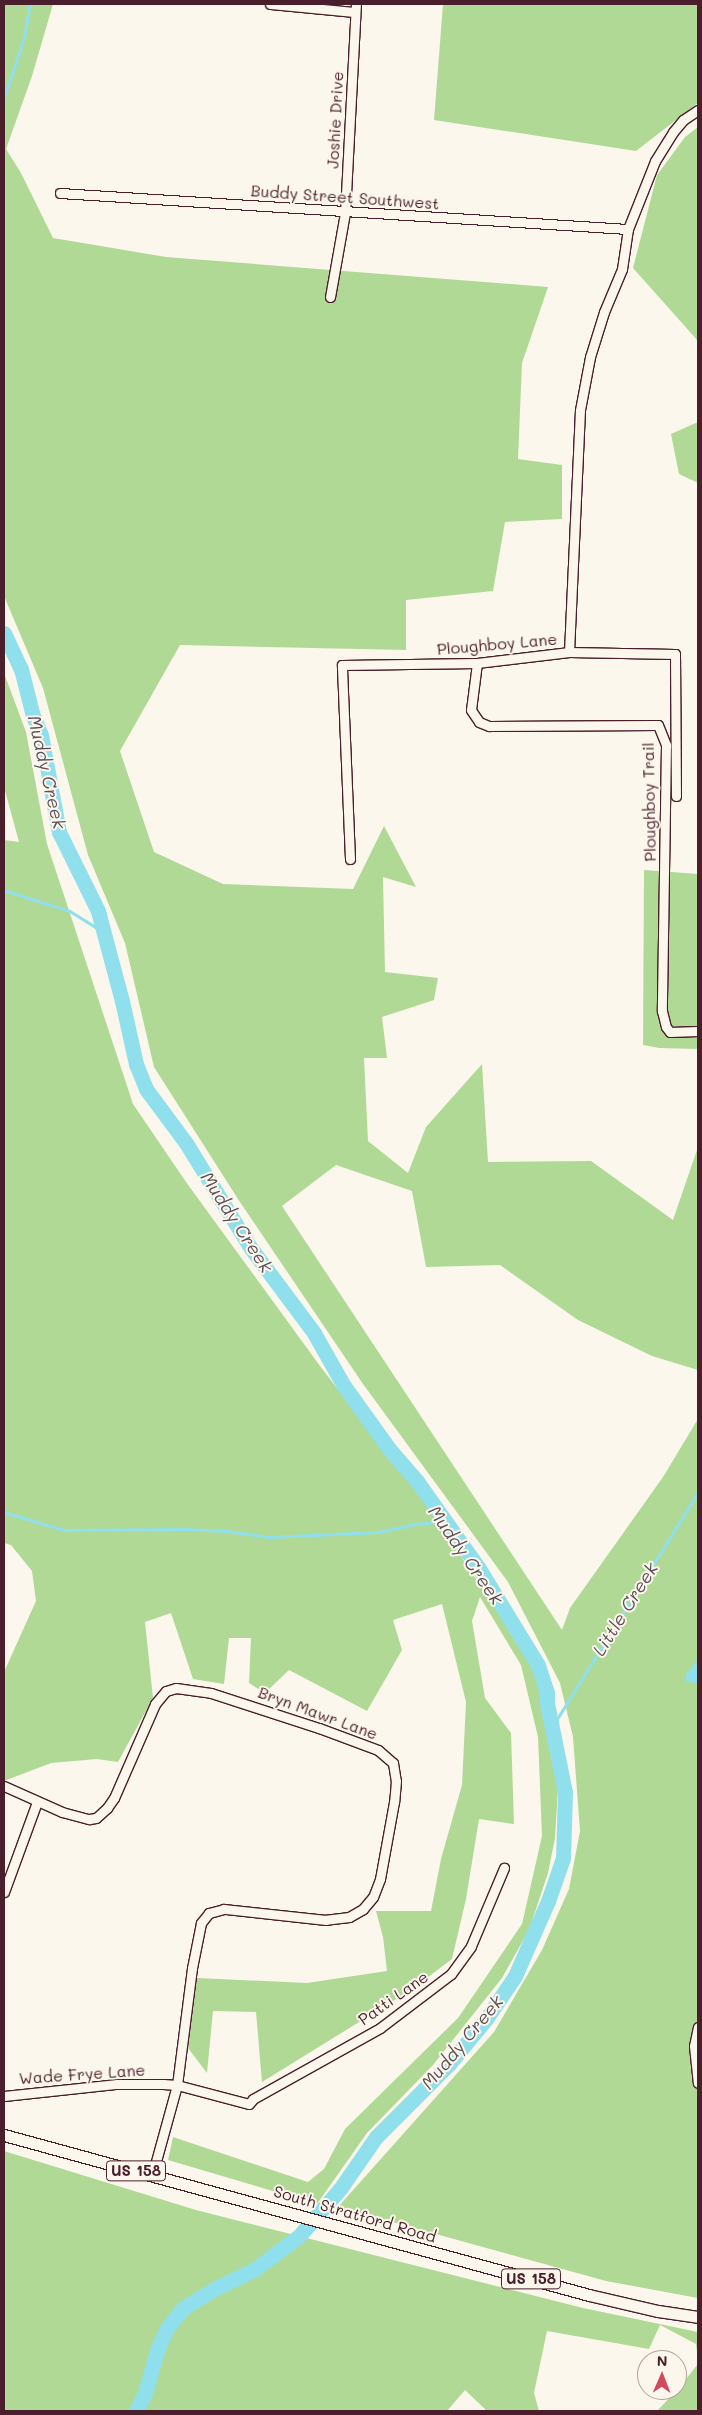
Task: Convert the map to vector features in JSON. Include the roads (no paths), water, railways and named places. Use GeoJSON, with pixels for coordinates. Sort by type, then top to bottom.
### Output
{"type":"FeatureCollection","features":[{"type":"Feature","properties":{"kind":"main road","name":"South Stratford Road"},"geometry":{"type":"LineString","coordinates":[[4,2135],[589,2295],[658,2311],[698,2317]]}},
{"type":"Feature","properties":{"kind":"street"},"geometry":{"type":"LineString","coordinates":[[270,4],[356,8]]}},
{"type":"Feature","properties":{"kind":"street","name":"Joshie Drive"},"geometry":{"type":"LineString","coordinates":[[330,297],[345,213],[356,8]]}},
{"type":"Feature","properties":{"kind":"street","name":"Ploughboy Lane"},"geometry":{"type":"LineString","coordinates":[[350,859],[342,664],[477,663],[569,652],[580,410],[590,357],[604,312],[622,270],[628,229],[646,180],[664,145],[683,120],[698,110]]}},
{"type":"Feature","properties":{"kind":"street","name":"Buddy Street Southwest"},"geometry":{"type":"LineString","coordinates":[[60,193],[345,213],[628,229]]}},
{"type":"Feature","properties":{"kind":"street"},"geometry":{"type":"LineString","coordinates":[[569,652],[675,654],[676,796]]}},
{"type":"Feature","properties":{"kind":"street","name":"Ploughboy Trail"},"geometry":{"type":"LineString","coordinates":[[477,663],[471,710],[478,722],[488,726],[658,725],[666,745],[662,1011],[666,1027],[670,1032],[698,1030]]}},
{"type":"Feature","properties":{"kind":"street","name":"Bryn Mawr Lane"},"geometry":{"type":"LineString","coordinates":[[4,1786],[37,1802],[89,1819],[102,1814],[123,1780],[155,1704],[166,1691],[176,1688],[211,1693],[311,1725],[378,1750],[393,1763],[396,1781],[394,1802],[380,1879],[373,1897],[362,1909],[349,1917],[326,1920],[224,1909],[216,1910],[203,1919],[192,1968],[177,2085],[152,2176]]}},
{"type":"Feature","properties":{"kind":"street"},"geometry":{"type":"LineString","coordinates":[[4,1892],[37,1802]]}},
{"type":"Feature","properties":{"kind":"street","name":"Patti Lane"},"geometry":{"type":"LineString","coordinates":[[249,2104],[253,2099],[380,2028],[451,1974],[471,1946],[504,1868]]}},
{"type":"Feature","properties":{"kind":"street"},"geometry":{"type":"LineString","coordinates":[[698,2027],[694,2046],[698,2083]]}},
{"type":"Feature","properties":{"kind":"street","name":"Wade Frye Lane"},"geometry":{"type":"LineString","coordinates":[[4,2096],[117,2084],[177,2085],[249,2104]]}},
{"type":"Feature","properties":{"kind":"water"},"geometry":{"type":"Polygon","coordinates":[[[698,1660],[698,1683],[686,1682],[686,1674],[698,1660]]]}},
{"type":"Feature","properties":{"kind":"waterway"},"geometry":{"type":"LineString","coordinates":[[4,98],[24,37],[30,4]]}},
{"type":"Feature","properties":{"kind":"waterway","name":"Muddy Creek"},"geometry":{"type":"LineString","coordinates":[[4,633],[21,669],[33,716],[41,735],[59,832],[98,911],[122,1001],[136,1064],[146,1089],[186,1143],[250,1247],[314,1333],[344,1386],[390,1450],[417,1481],[478,1567],[538,1665],[547,1693],[547,1703],[565,1792],[563,1858],[548,1901],[515,1976],[486,2019],[449,2064],[376,2137],[340,2189],[299,2236],[255,2269],[214,2289],[182,2309],[167,2328],[157,2350],[145,2393],[136,2411]]}},
{"type":"Feature","properties":{"kind":"waterway"},"geometry":{"type":"LineString","coordinates":[[4,890],[70,911],[103,932]]}},
{"type":"Feature","properties":{"kind":"waterway","name":"Little Creek"},"geometry":{"type":"LineString","coordinates":[[552,1727],[698,1492]]}},
{"type":"Feature","properties":{"kind":"waterway"},"geometry":{"type":"LineString","coordinates":[[4,1512],[64,1530],[186,1529],[227,1531],[269,1537],[378,1532],[416,1524],[445,1521]]}}]}
